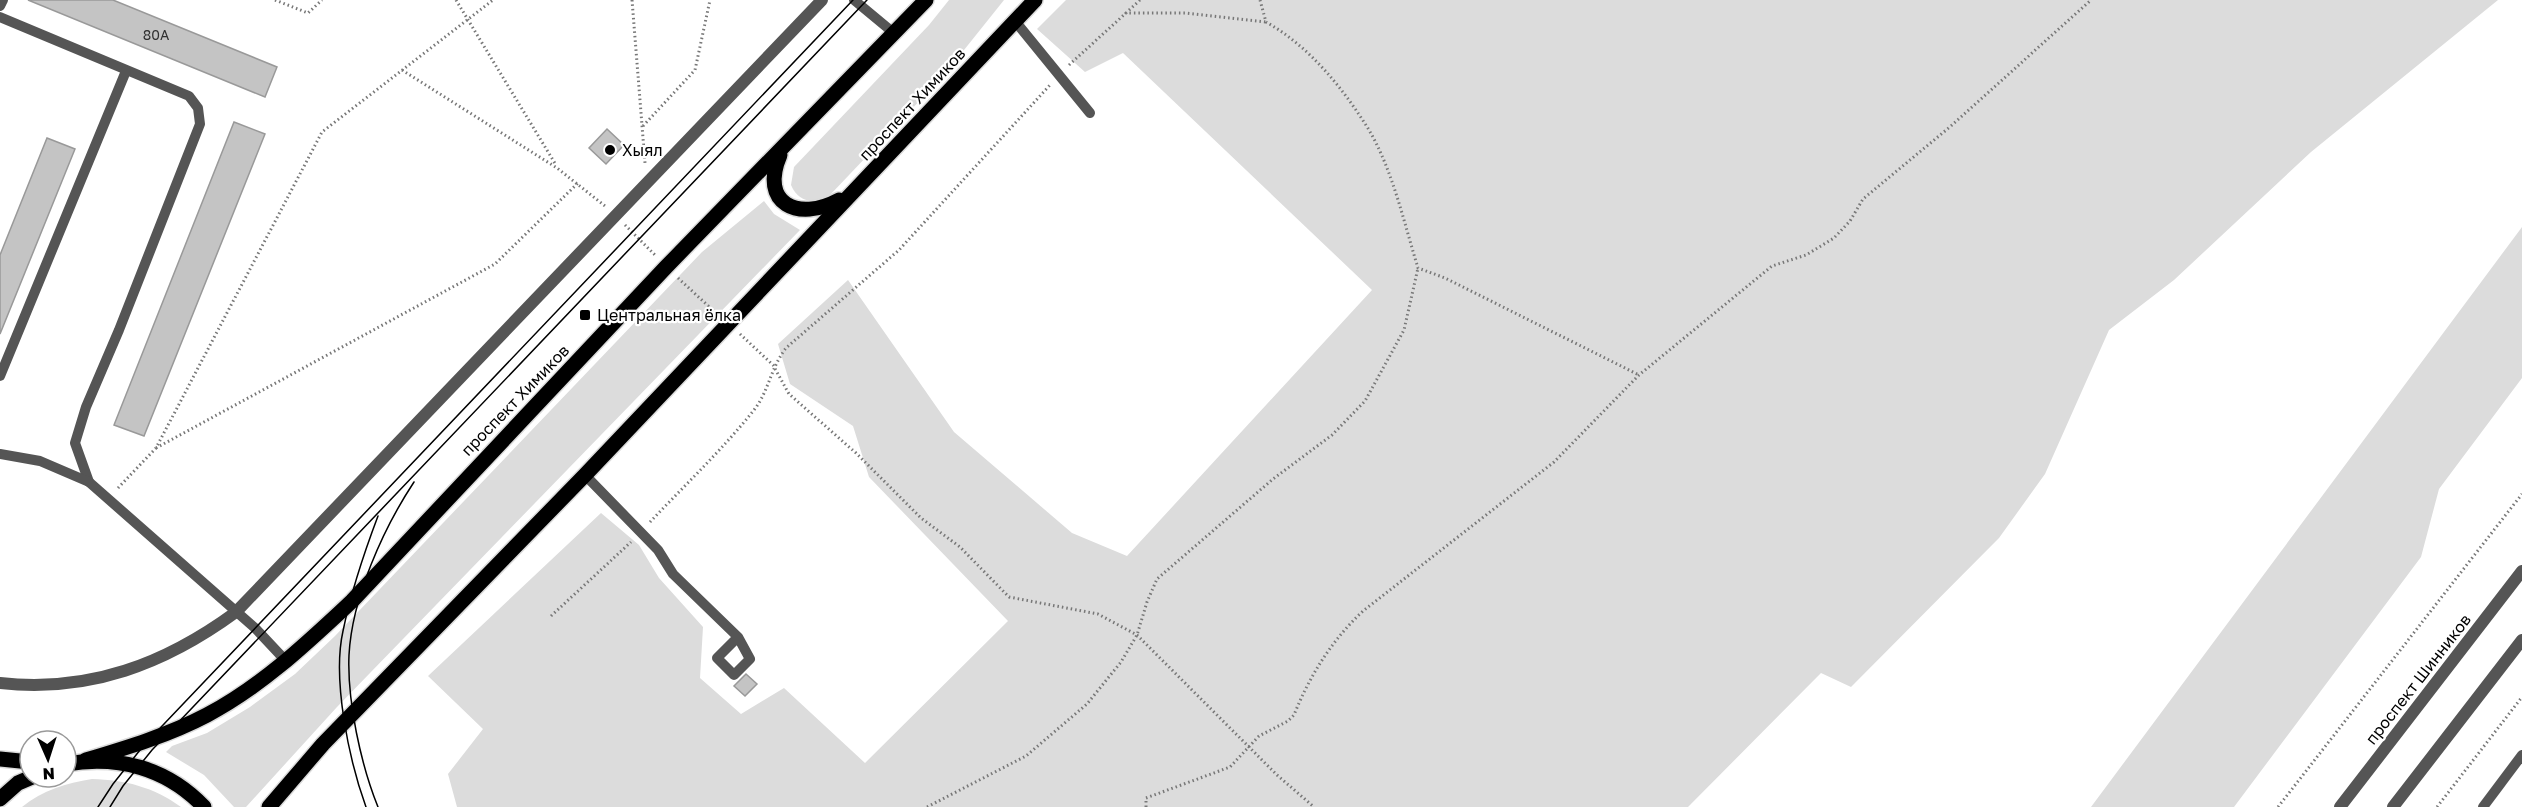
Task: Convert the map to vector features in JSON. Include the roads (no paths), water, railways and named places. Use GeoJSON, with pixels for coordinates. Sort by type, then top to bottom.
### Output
{"type":"FeatureCollection","features":[{"type":"Feature","properties":{"kind":"main road","name":"проспект Химиков"},"geometry":{"type":"LineString","coordinates":[[86,760],[122,750],[206,716],[241,695],[286,661],[351,601],[666,267],[927,0]]}},
{"type":"Feature","properties":{"kind":"main road","name":"проспект Химиков"},"geometry":{"type":"LineString","coordinates":[[269,807],[323,744],[585,475],[1035,0]]}},
{"type":"Feature","properties":{"kind":"main road"},"geometry":{"type":"LineString","coordinates":[[782,150],[774,171],[773,182],[779,195],[789,205],[803,211],[818,211],[851,194]]}},
{"type":"Feature","properties":{"kind":"main road"},"geometry":{"type":"LineString","coordinates":[[0,759],[18,761]]}},
{"type":"Feature","properties":{"kind":"main road"},"geometry":{"type":"LineString","coordinates":[[78,762],[86,760],[139,765],[190,793],[204,807]]}},
{"type":"Feature","properties":{"kind":"main road"},"geometry":{"type":"LineString","coordinates":[[0,799],[18,783]]}},
{"type":"Feature","properties":{"kind":"street"},"geometry":{"type":"LineString","coordinates":[[0,683],[65,685],[109,677],[154,661],[216,627],[236,612],[822,0]]}},
{"type":"Feature","properties":{"kind":"street","name":"проспект Шинников"},"geometry":{"type":"LineString","coordinates":[[2340,807],[2522,571]]}},
{"type":"Feature","properties":{"kind":"street"},"geometry":{"type":"LineString","coordinates":[[2393,807],[2522,640]]}},
{"type":"Feature","properties":{"kind":"lane"},"geometry":{"type":"LineString","coordinates":[[0,6],[3,0]]}},
{"type":"Feature","properties":{"kind":"lane"},"geometry":{"type":"LineString","coordinates":[[854,0],[895,34]]}},
{"type":"Feature","properties":{"kind":"lane"},"geometry":{"type":"LineString","coordinates":[[0,17],[189,96],[198,108],[200,124],[119,330],[86,407],[75,443],[89,482]]}},
{"type":"Feature","properties":{"kind":"lane"},"geometry":{"type":"LineString","coordinates":[[1015,21],[1089,113]]}},
{"type":"Feature","properties":{"kind":"lane"},"geometry":{"type":"LineString","coordinates":[[0,376],[126,71]]}},
{"type":"Feature","properties":{"kind":"lane"},"geometry":{"type":"LineString","coordinates":[[0,454],[40,461],[89,482],[236,612],[286,661]]}},
{"type":"Feature","properties":{"kind":"lane"},"geometry":{"type":"LineString","coordinates":[[585,475],[658,550],[674,574],[738,637]]}},
{"type":"Feature","properties":{"kind":"lane"},"geometry":{"type":"LineString","coordinates":[[2483,807],[2522,755]]}},
{"type":"Feature","properties":{"kind":"tram line"},"geometry":{"type":"LineString","coordinates":[[98,807],[144,745],[853,0]]}},
{"type":"Feature","properties":{"kind":"tram line"},"geometry":{"type":"LineString","coordinates":[[110,807],[123,786],[152,750],[867,0]]}},
{"type":"Feature","properties":{"kind":"tram line"},"geometry":{"type":"LineString","coordinates":[[378,807],[356,732],[349,673],[351,633],[371,565],[391,521],[414,482]]}},
{"type":"Feature","properties":{"kind":"tram line"},"geometry":{"type":"LineString","coordinates":[[366,807],[348,744],[341,696],[340,651],[354,587],[378,516]]}},
{"type":"Feature","properties":{"kind":"place","name":"Хыял"},"geometry":{"type":"Point","coordinates":[610,150]}},
{"type":"Feature","properties":{"kind":"place","name":"Центральная ёлка"},"geometry":{"type":"Point","coordinates":[585,315]}}]}
